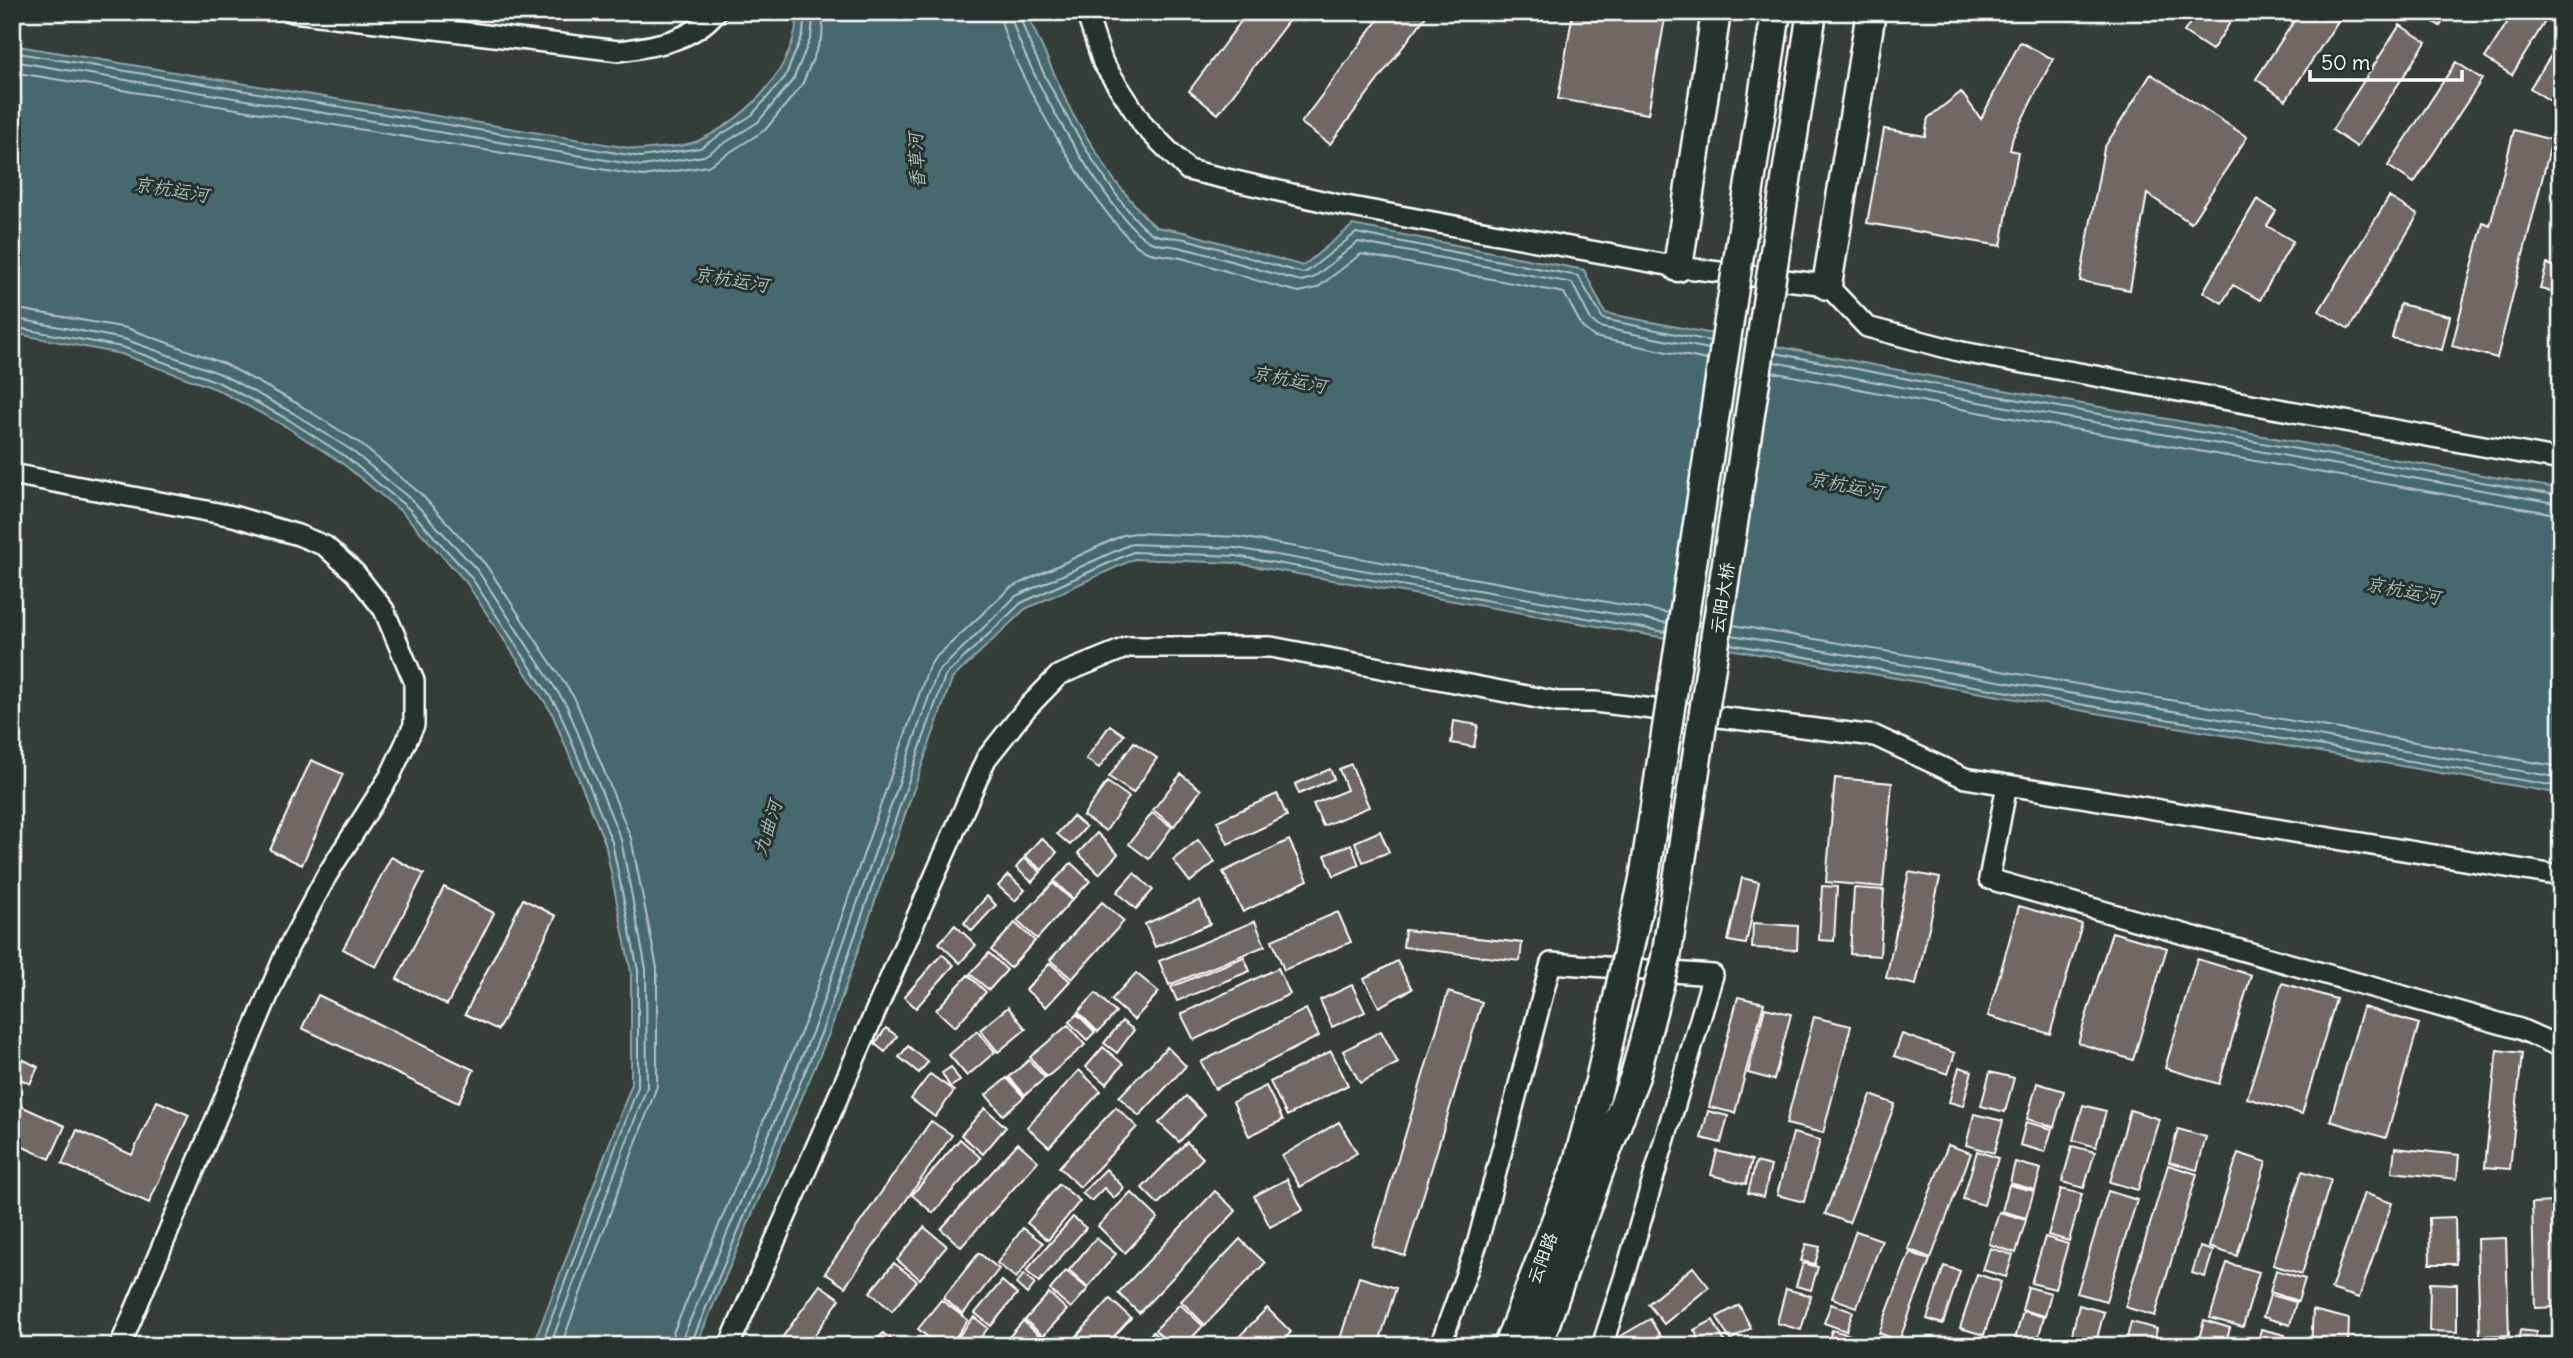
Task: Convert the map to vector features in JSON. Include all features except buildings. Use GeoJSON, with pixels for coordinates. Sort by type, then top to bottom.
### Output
{"type":"FeatureCollection","features":[{"type":"Feature","properties":{"kind":"street"},"geometry":{"type":"LineString","coordinates":[[293,12],[619,51],[667,44],[706,24],[716,12]]}},
{"type":"Feature","properties":{"kind":"street"},"geometry":{"type":"LineString","coordinates":[[1086,12],[1103,63],[1110,74],[1144,126],[1188,170],[1335,204],[1678,267],[1827,285],[1867,327],[1962,352],[2561,460]]}},
{"type":"Feature","properties":{"kind":"street"},"geometry":{"type":"LineString","coordinates":[[1678,267],[1716,12]]}},
{"type":"Feature","properties":{"kind":"street","name":"云阳大桥"},"geometry":{"type":"LineString","coordinates":[[1586,1172],[1600,1081],[1644,879],[1776,12]]}},
{"type":"Feature","properties":{"kind":"street","name":"云阳大桥"},"geometry":{"type":"LineString","coordinates":[[1586,1172],[1636,1076],[1666,958],[1812,12]]}},
{"type":"Feature","properties":{"kind":"street"},"geometry":{"type":"LineString","coordinates":[[1827,285],[1871,12]]}},
{"type":"Feature","properties":{"kind":"street"},"geometry":{"type":"LineString","coordinates":[[12,474],[242,518],[298,535],[325,547],[355,573],[384,610],[414,681],[414,725],[390,776],[327,875],[288,948],[120,1346]]}},
{"type":"Feature","properties":{"kind":"street"},"geometry":{"type":"LineString","coordinates":[[729,1346],[986,759],[1025,710],[1059,675],[1128,647],[1271,647],[1559,702],[1595,702],[1875,736],[1965,778],[2561,876]]}},
{"type":"Feature","properties":{"kind":"street"},"geometry":{"type":"LineString","coordinates":[[2007,785],[1989,879],[2520,1029],[2561,1047]]}},
{"type":"Feature","properties":{"kind":"street"},"geometry":{"type":"LineString","coordinates":[[1440,1346],[1478,1241],[1551,963],[1713,975],[1602,1346]]}},
{"type":"Feature","properties":{"kind":"street","name":"云阳路"},"geometry":{"type":"LineString","coordinates":[[1508,1346],[1586,1172]]}},
{"type":"Feature","properties":{"kind":"street","name":"云阳路"},"geometry":{"type":"LineString","coordinates":[[1537,1346],[1586,1172]]}},
{"type":"Feature","properties":{"kind":"water"},"geometry":{"type":"Polygon","coordinates":[[[798,12],[1026,12],[1073,115],[1114,180],[1156,227],[1184,232],[1303,266],[1353,225],[1584,270],[1605,313],[1976,385],[2561,489],[2561,794],[1235,563],[1134,559],[1025,609],[952,679],[829,1034],[696,1346],[533,1346],[631,1086],[631,972],[605,843],[552,713],[466,582],[403,513],[342,463],[285,426],[216,389],[121,354],[12,333],[12,45],[641,150],[694,143],[736,118],[752,104],[778,72],[788,53],[798,12]]]}},
{"type":"Feature","properties":{"kind":"water label","name":"香草河"},"geometry":{"type":"Point","coordinates":[916,161]}},
{"type":"Feature","properties":{"kind":"water label","name":"京杭运河"},"geometry":{"type":"Point","coordinates":[171,189]}},
{"type":"Feature","properties":{"kind":"water label","name":"京杭运河"},"geometry":{"type":"Point","coordinates":[731,279]}},
{"type":"Feature","properties":{"kind":"water label","name":"京杭运河"},"geometry":{"type":"Point","coordinates":[1289,379]}},
{"type":"Feature","properties":{"kind":"water label","name":"京杭运河"},"geometry":{"type":"Point","coordinates":[1846,485]}},
{"type":"Feature","properties":{"kind":"water label","name":"京杭运河"},"geometry":{"type":"Point","coordinates":[2403,590]}},
{"type":"Feature","properties":{"kind":"water label","name":"九曲河"},"geometry":{"type":"Point","coordinates":[767,828]}}]}
